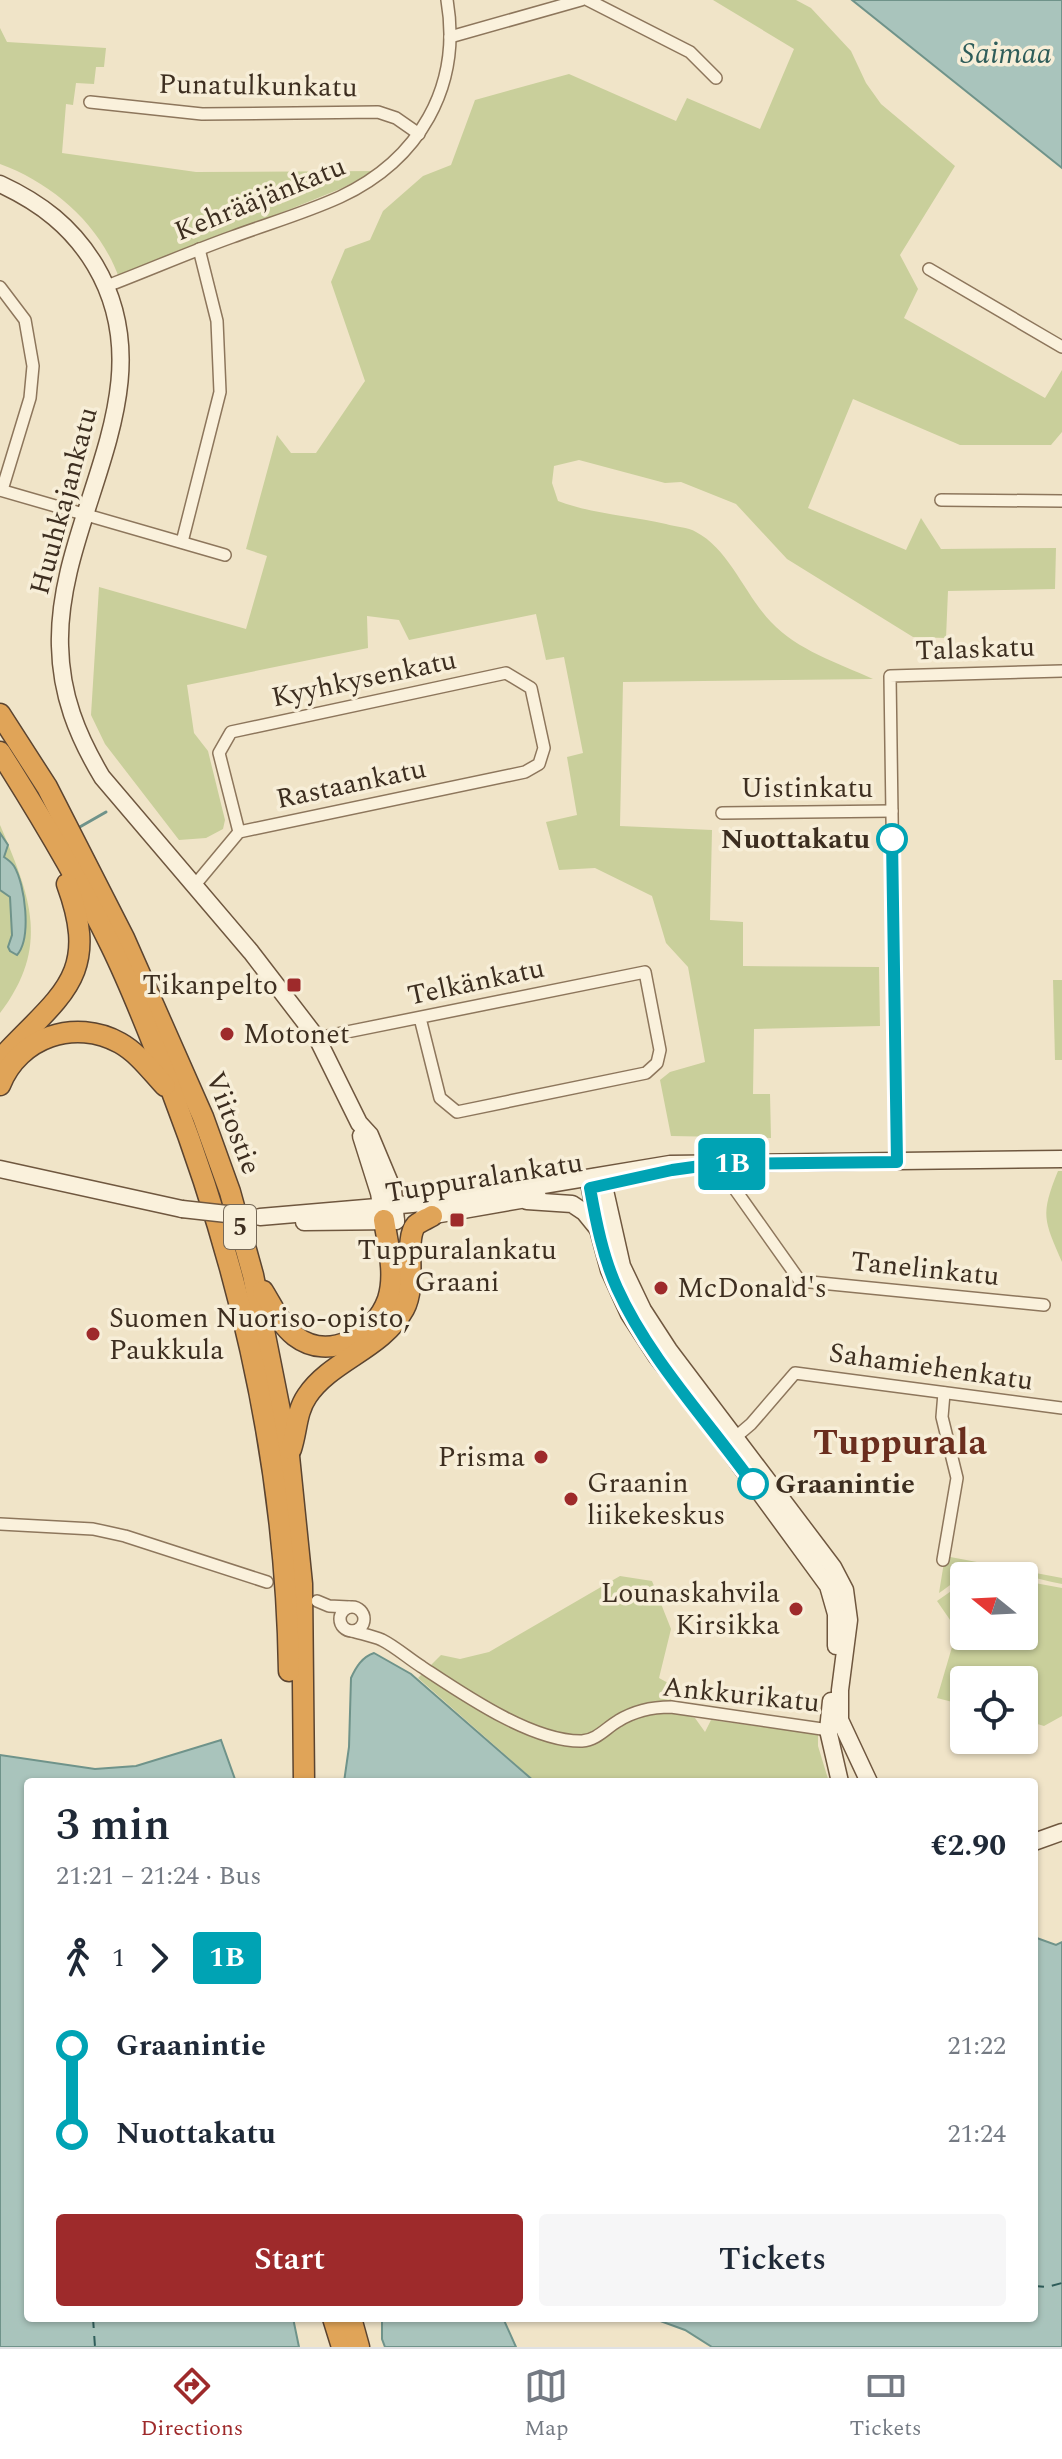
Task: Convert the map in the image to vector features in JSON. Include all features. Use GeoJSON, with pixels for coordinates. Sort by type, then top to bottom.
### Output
{"type":"FeatureCollection","features":[{"type":"Feature","properties":{"kind":"highway","name":"Viitostie"},"geometry":{"type":"LineString","coordinates":[[0,714],[47,787],[124,938],[203,1117],[230,1192],[253,1275],[289,1456],[302,1584],[304,1778]]}},
{"type":"Feature","properties":{"kind":"highway","name":"Viitostie"},"geometry":{"type":"LineString","coordinates":[[0,752],[111,947],[195,1151],[218,1224],[256,1374],[270,1447],[283,1555],[290,1778]]}},
{"type":"Feature","properties":{"kind":"highway"},"geometry":{"type":"LineString","coordinates":[[0,1062],[68,987],[77,965],[79,951],[74,904],[47,831]]}},
{"type":"Feature","properties":{"kind":"highway"},"geometry":{"type":"LineString","coordinates":[[0,1055],[33,1025]]}},
{"type":"Feature","properties":{"kind":"highway"},"geometry":{"type":"LineString","coordinates":[[0,1085],[15,1058],[30,1046],[49,1036],[68,1031],[87,1031],[121,1043],[136,1054],[173,1095]]}},
{"type":"Feature","properties":{"kind":"highway"},"geometry":{"type":"LineString","coordinates":[[253,1275],[284,1326],[305,1343],[340,1346],[355,1340],[380,1316],[388,1299],[391,1282],[389,1213]]}},
{"type":"Feature","properties":{"kind":"highway"},"geometry":{"type":"LineString","coordinates":[[370,1345],[391,1317],[400,1297],[403,1272],[389,1213]]}},
{"type":"Feature","properties":{"kind":"highway"},"geometry":{"type":"LineString","coordinates":[[289,1456],[305,1397],[325,1376],[370,1345],[404,1309],[411,1289],[412,1233],[417,1224],[432,1216]]}},
{"type":"Feature","properties":{"kind":"highway"},"geometry":{"type":"LineString","coordinates":[[332,2322],[335,2347]]}},
{"type":"Feature","properties":{"kind":"highway"},"geometry":{"type":"LineString","coordinates":[[333,2322],[342,2347]]}},
{"type":"Feature","properties":{"kind":"highway"},"geometry":{"type":"LineString","coordinates":[[352,2322],[359,2347]]}},
{"type":"Feature","properties":{"kind":"street","name":"Kehrääjänkatu"},"geometry":{"type":"LineString","coordinates":[[107,286],[340,196],[376,176],[404,152],[437,104],[449,60],[447,0]]}},
{"type":"Feature","properties":{"kind":"street"},"geometry":{"type":"LineString","coordinates":[[450,37],[560,2],[581,0]]}},
{"type":"Feature","properties":{"kind":"street"},"geometry":{"type":"LineString","coordinates":[[588,0],[690,52],[716,78]]}},
{"type":"Feature","properties":{"kind":"street","name":"Punatulkunkatu"},"geometry":{"type":"LineString","coordinates":[[90,102],[202,114],[378,112],[396,118],[419,134]]}},
{"type":"Feature","properties":{"kind":"street","name":"Huuhkajankatu"},"geometry":{"type":"LineString","coordinates":[[0,184],[59,219],[86,252],[107,286],[121,342],[121,373],[114,417],[69,571],[61,611],[59,645],[62,681],[69,711],[102,777],[251,952],[317,1038],[359,1123],[361,1140],[389,1213]]}},
{"type":"Feature","properties":{"kind":"street"},"geometry":{"type":"LineString","coordinates":[[182,542],[220,392],[217,321],[199,249]]}},
{"type":"Feature","properties":{"kind":"street"},"geometry":{"type":"LineString","coordinates":[[929,269],[1062,347]]}},
{"type":"Feature","properties":{"kind":"street"},"geometry":{"type":"LineString","coordinates":[[0,287],[25,320],[33,366],[30,398],[1,490],[225,555]]}},
{"type":"Feature","properties":{"kind":"street"},"geometry":{"type":"LineString","coordinates":[[941,500],[1062,501]]}},
{"type":"Feature","properties":{"kind":"street","name":"Talaskatu"},"geometry":{"type":"LineString","coordinates":[[892,811],[890,676],[1062,671]]}},
{"type":"Feature","properties":{"kind":"street","name":"Kyyhkysenkatu"},"geometry":{"type":"LineString","coordinates":[[239,832],[219,753],[231,732],[506,673],[531,688],[544,748],[539,764]]}},
{"type":"Feature","properties":{"kind":"street","name":"Rastaankatu"},"geometry":{"type":"LineString","coordinates":[[239,832],[525,772],[539,764]]}},
{"type":"Feature","properties":{"kind":"street"},"geometry":{"type":"LineString","coordinates":[[892,811],[897,1162]]}},
{"type":"Feature","properties":{"kind":"street","name":"Uistinkatu"},"geometry":{"type":"LineString","coordinates":[[722,813],[892,811]]}},
{"type":"Feature","properties":{"kind":"street"},"geometry":{"type":"LineString","coordinates":[[194,886],[239,832]]}},
{"type":"Feature","properties":{"kind":"street","name":"Telkänkatu"},"geometry":{"type":"LineString","coordinates":[[317,1038],[645,972],[660,1050],[657,1063],[646,1073],[457,1112],[440,1098],[420,1018]]}},
{"type":"Feature","properties":{"kind":"street","name":"Tuppuralankatu"},"geometry":{"type":"LineString","coordinates":[[389,1213],[432,1216],[717,1164],[1062,1159]]}},
{"type":"Feature","properties":{"kind":"street","name":"Tanelinkatu"},"geometry":{"type":"LineString","coordinates":[[717,1164],[800,1281],[1044,1305]]}},
{"type":"Feature","properties":{"kind":"street","name":"Tuppuralankatu"},"geometry":{"type":"LineString","coordinates":[[0,1169],[182,1209],[314,1223],[502,1192],[596,1184]]}},
{"type":"Feature","properties":{"kind":"street"},"geometry":{"type":"LineString","coordinates":[[596,1184],[598,1229],[609,1270],[629,1314],[657,1357],[833,1567],[845,1590],[849,1620],[835,1728],[840,1778]]}},
{"type":"Feature","properties":{"kind":"street"},"geometry":{"type":"LineString","coordinates":[[596,1184],[632,1289],[730,1441]]}},
{"type":"Feature","properties":{"kind":"street"},"geometry":{"type":"LineString","coordinates":[[521,1200],[572,1204],[584,1212],[598,1229]]}},
{"type":"Feature","properties":{"kind":"street","name":"Sahamiehenkatu"},"geometry":{"type":"LineString","coordinates":[[730,1441],[751,1424],[795,1373],[1062,1408]]}},
{"type":"Feature","properties":{"kind":"street"},"geometry":{"type":"LineString","coordinates":[[943,1560],[957,1478],[942,1417],[944,1393]]}},
{"type":"Feature","properties":{"kind":"street"},"geometry":{"type":"LineString","coordinates":[[0,1524],[93,1529],[125,1536],[267,1582]]}},
{"type":"Feature","properties":{"kind":"street"},"geometry":{"type":"LineString","coordinates":[[317,1601],[329,1606],[359,1608],[365,1616],[363,1625],[352,1631],[345,1629],[329,1606]]}},
{"type":"Feature","properties":{"kind":"street"},"geometry":{"type":"LineString","coordinates":[[341,1622],[343,1611],[349,1607]]}},
{"type":"Feature","properties":{"kind":"street","name":"Ankkurikatu"},"geometry":{"type":"LineString","coordinates":[[365,1616],[382,1640]]}},
{"type":"Feature","properties":{"kind":"street","name":"Ankkurikatu"},"geometry":{"type":"LineString","coordinates":[[352,1631],[382,1640],[471,1700],[542,1734],[568,1740],[595,1738],[633,1714],[652,1708],[671,1707],[835,1728]]}},
{"type":"Feature","properties":{"kind":"street"},"geometry":{"type":"LineString","coordinates":[[835,1728],[866,1778]]}},
{"type":"Feature","properties":{"kind":"street"},"geometry":{"type":"LineString","coordinates":[[1038,1841],[1062,1832]]}},
{"type":"Feature","properties":{"kind":"green space"},"geometry":{"type":"Polygon","coordinates":[[[713,0],[796,0],[811,8],[851,51],[866,83],[881,104],[955,166],[900,255],[918,289],[904,318],[1045,398],[1062,370],[1062,432],[1051,445],[960,445],[853,399],[808,508],[906,550],[921,518],[941,549],[1056,548],[1055,589],[948,591],[946,638],[913,637],[787,559],[736,504],[681,482],[665,483],[579,460],[554,466],[552,483],[558,501],[696,532],[718,549],[762,611],[781,632],[819,655],[873,679],[623,682],[620,826],[712,830],[710,920],[743,922],[743,966],[879,967],[880,1026],[754,1029],[753,1094],[770,1094],[771,1138],[671,1136],[660,1080],[670,1072],[705,1062],[688,967],[666,943],[652,896],[595,868],[559,870],[546,822],[577,815],[567,757],[583,753],[564,657],[546,660],[536,614],[409,640],[399,620],[367,616],[368,648],[187,685],[194,733],[208,751],[225,820],[223,829],[206,838],[179,840],[105,744],[91,715],[99,587],[246,629],[267,556],[246,549],[277,435],[291,453],[316,453],[365,381],[331,282],[345,249],[370,240],[383,211],[423,176],[451,165],[475,100],[569,74],[676,121],[687,98],[760,129],[794,49],[713,0]]]}},
{"type":"Feature","properties":{"kind":"green space"},"geometry":{"type":"Polygon","coordinates":[[[0,28],[7,42],[106,48],[104,67],[96,67],[94,84],[76,83],[73,105],[66,104],[62,153],[196,172],[376,171],[340,189],[119,278],[100,240],[72,208],[38,182],[0,164],[0,28]]]}},
{"type":"Feature","properties":{"kind":"green space"},"geometry":{"type":"Polygon","coordinates":[[[0,825],[27,898],[30,943],[26,965],[16,989],[0,1013],[0,825]]]}},
{"type":"Feature","properties":{"kind":"green space"},"geometry":{"type":"Polygon","coordinates":[[[1053,980],[1062,980],[1062,1060],[1055,1060],[1053,980]]]}},
{"type":"Feature","properties":{"kind":"green space"},"geometry":{"type":"Polygon","coordinates":[[[1058,1171],[1062,1171],[1062,1262],[1046,1217],[1048,1198],[1058,1171]]]}},
{"type":"Feature","properties":{"kind":"green space"},"geometry":{"type":"Polygon","coordinates":[[[945,1556],[977,1562],[950,1562],[950,1585],[939,1593],[945,1556]]]}},
{"type":"Feature","properties":{"kind":"green space"},"geometry":{"type":"Polygon","coordinates":[[[1038,1573],[1062,1578],[1062,1584],[1038,1578],[1038,1573]]]}},
{"type":"Feature","properties":{"kind":"green space"},"geometry":{"type":"Polygon","coordinates":[[[620,1576],[652,1581],[671,1629],[659,1678],[670,1684],[672,1711],[695,1718],[705,1732],[711,1720],[818,1734],[818,1746],[828,1778],[531,1778],[418,1678],[441,1655],[460,1659],[489,1652],[620,1576]]]}},
{"type":"Feature","properties":{"kind":"green space"},"geometry":{"type":"Polygon","coordinates":[[[1038,1584],[1062,1588],[1062,1716],[1044,1726],[1038,1724],[1038,1666],[950,1666],[950,1701],[937,1698],[951,1650],[1038,1650],[1038,1584]]]}},
{"type":"Feature","properties":{"kind":"green space"},"geometry":{"type":"Polygon","coordinates":[[[950,1592],[950,1620],[937,1601],[950,1592]]]}},
{"type":"Feature","properties":{"kind":"water","name":"Saimaa"},"geometry":{"type":"Polygon","coordinates":[[[852,0],[1062,0],[1062,168],[852,0]]]}},
{"type":"Feature","properties":{"kind":"water"},"geometry":{"type":"Polygon","coordinates":[[[0,833],[8,845],[4,857],[18,874],[24,898],[26,924],[22,947],[17,955],[8,947],[12,935],[10,897],[0,890],[0,833]]]}},
{"type":"Feature","properties":{"kind":"water"},"geometry":{"type":"Polygon","coordinates":[[[374,1653],[411,1674],[530,1778],[345,1778],[349,1747],[351,1678],[366,1657],[374,1653]]]}},
{"type":"Feature","properties":{"kind":"water"},"geometry":{"type":"Polygon","coordinates":[[[221,1740],[235,1778],[24,1778],[24,2322],[294,2322],[299,2347],[0,2347],[0,1755],[95,1769],[136,1766],[221,1740]]]}},
{"type":"Feature","properties":{"kind":"water"},"geometry":{"type":"Polygon","coordinates":[[[1038,1938],[1056,1945],[1062,1942],[1062,2347],[712,2347],[685,2330],[663,2322],[1038,2322],[1038,1938]]]}},
{"type":"Feature","properties":{"kind":"water"},"geometry":{"type":"Polygon","coordinates":[[[382,2322],[505,2322],[516,2347],[385,2347],[382,2322]]]}},
{"type":"Feature","properties":{"kind":"waterway"},"geometry":{"type":"LineString","coordinates":[[78,828],[106,812]]}},
{"type":"Feature","properties":{"kind":"ferry route"},"geometry":{"type":"LineString","coordinates":[[1038,2286],[1062,2283]]}},
{"type":"Feature","properties":{"kind":"ferry route"},"geometry":{"type":"LineString","coordinates":[[93,2322],[95,2347]]}},
{"type":"Feature","properties":{"kind":"bus line","name":"1B"},"geometry":{"type":"LineString","coordinates":[[753,1484],[657,1357],[629,1314],[609,1270],[590,1188],[715,1164],[897,1162],[892,839]]}},
{"type":"Feature","properties":{"kind":"place","name":"Nuottakatu"},"geometry":{"type":"Point","coordinates":[892,839]}},
{"type":"Feature","properties":{"kind":"place","name":"Tikanpelto"},"geometry":{"type":"Point","coordinates":[294,985]}},
{"type":"Feature","properties":{"kind":"place","name":"Motonet"},"geometry":{"type":"Point","coordinates":[227,1034]}},
{"type":"Feature","properties":{"kind":"place","name":"Tuppuralankatu Graani"},"geometry":{"type":"Point","coordinates":[457,1220]}},
{"type":"Feature","properties":{"kind":"place","name":"McDonald's"},"geometry":{"type":"Point","coordinates":[661,1288]}},
{"type":"Feature","properties":{"kind":"place","name":"Suomen Nuoriso-opisto, Paukkula"},"geometry":{"type":"Point","coordinates":[93,1334]}},
{"type":"Feature","properties":{"kind":"place","name":"Prisma"},"geometry":{"type":"Point","coordinates":[541,1457]}},
{"type":"Feature","properties":{"kind":"place","name":"Graanintie"},"geometry":{"type":"Point","coordinates":[753,1484]}},
{"type":"Feature","properties":{"kind":"place","name":"Graanin liikekeskus"},"geometry":{"type":"Point","coordinates":[571,1499]}},
{"type":"Feature","properties":{"kind":"place","name":"Lounaskahvila Kirsikka"},"geometry":{"type":"Point","coordinates":[796,1609]}},
{"type":"Feature","properties":{"kind":"district","name":"Tuppurala"},"geometry":{"type":"Point","coordinates":[900,1443]}}]}
